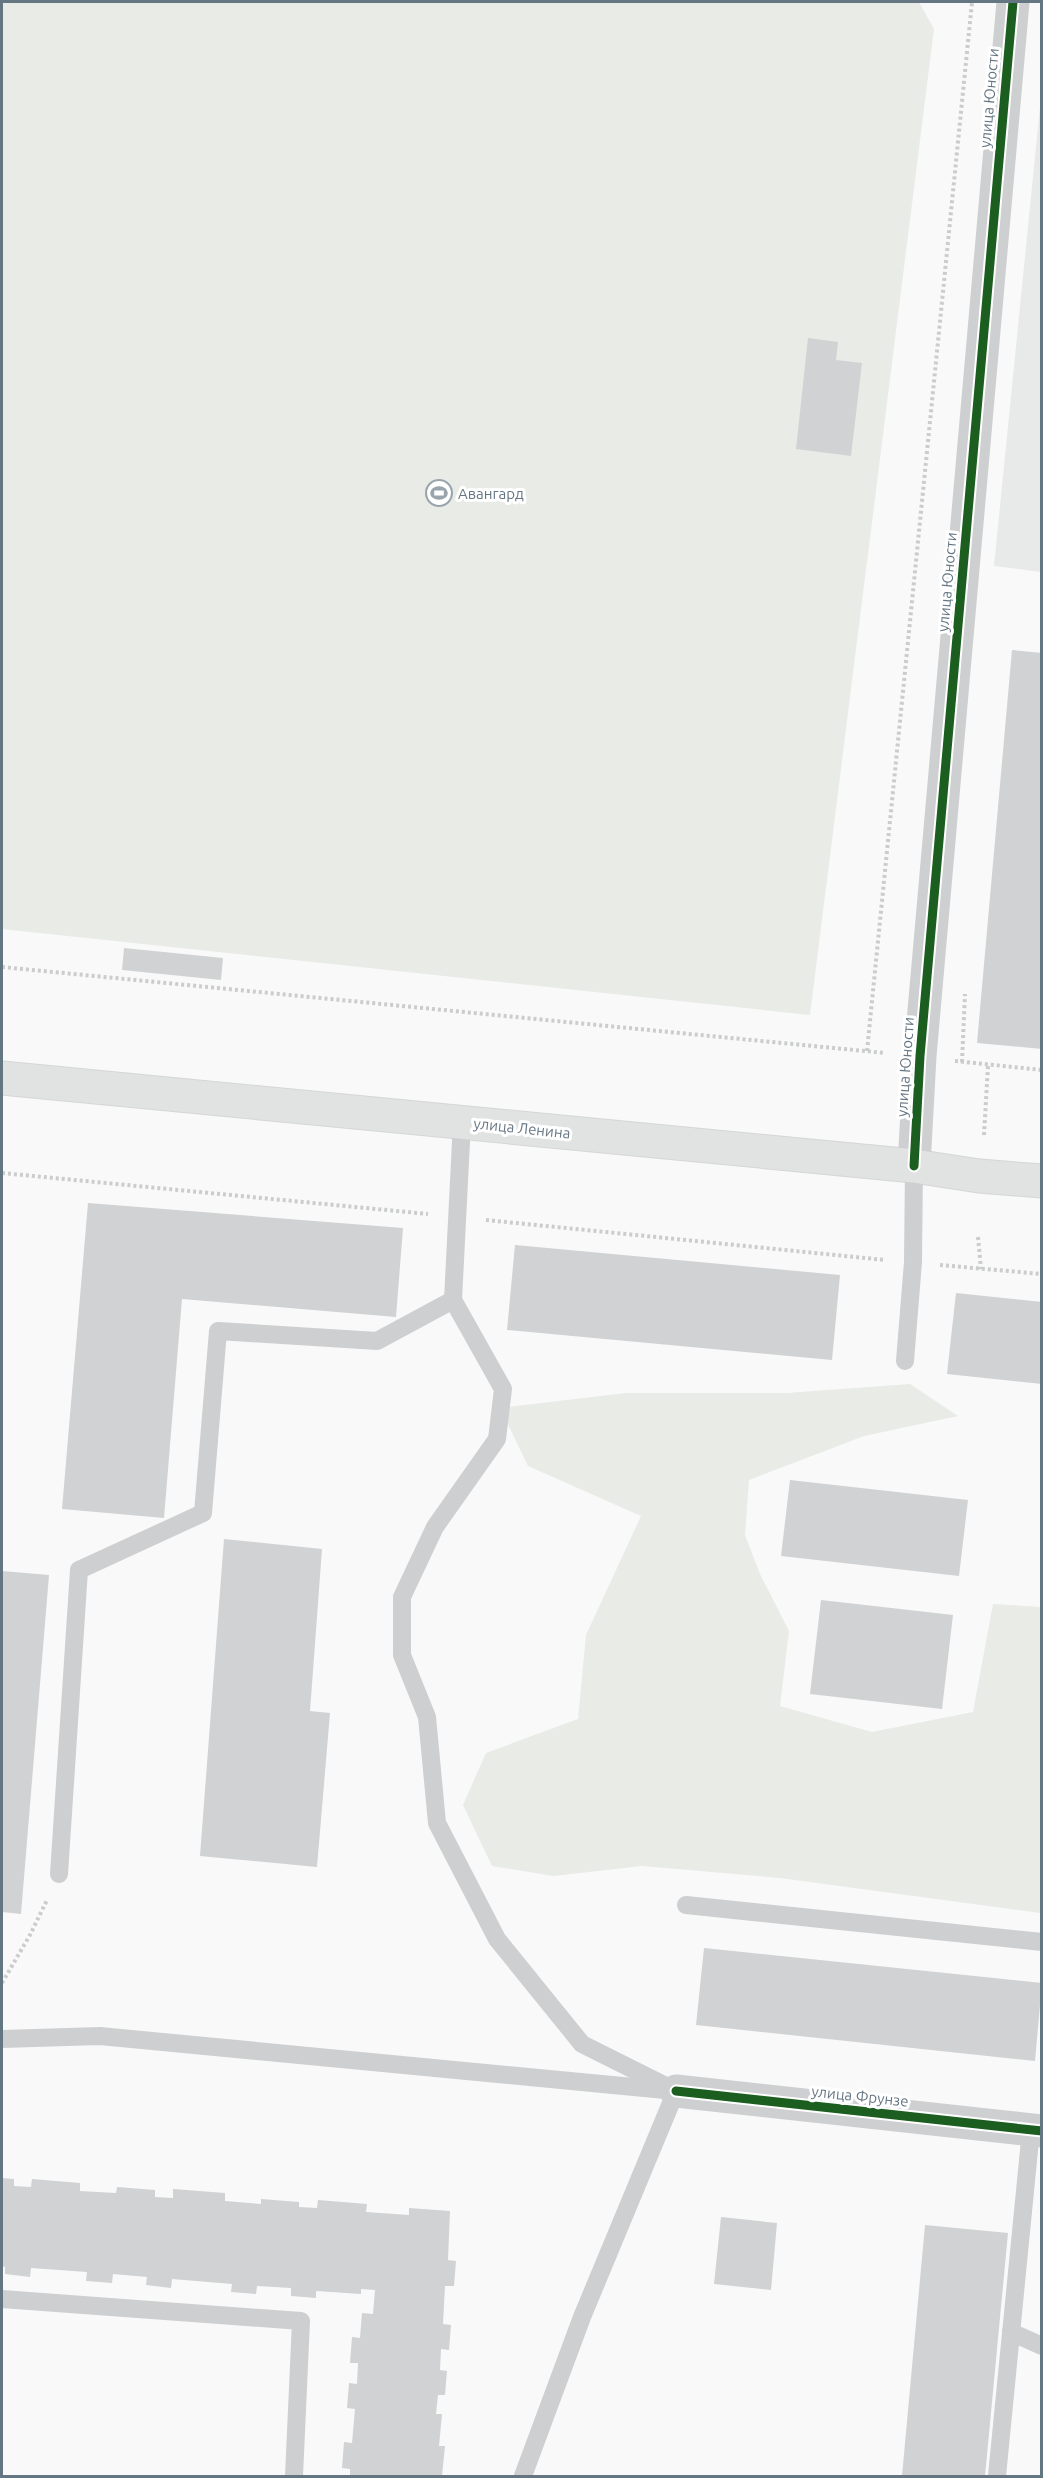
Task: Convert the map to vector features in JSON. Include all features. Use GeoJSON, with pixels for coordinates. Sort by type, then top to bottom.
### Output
{"type":"FeatureCollection","features":[{"type":"Feature","properties":{"kind":"main road","name":"улица Ленина"},"geometry":{"type":"LineString","coordinates":[[2,1078],[914,1166],[979,1176],[1041,1181]]}},
{"type":"Feature","properties":{"kind":"street","name":"улица Юности"},"geometry":{"type":"LineString","coordinates":[[914,1166],[920,1056],[1013,2]]}},
{"type":"Feature","properties":{"kind":"street","name":"улица Фрунзе"},"geometry":{"type":"LineString","coordinates":[[676,2091],[1036,2130]]}},
{"type":"Feature","properties":{"kind":"lane"},"geometry":{"type":"LineString","coordinates":[[462,1122],[453,1300],[503,1389],[497,1439],[435,1527],[402,1597],[402,1655],[427,1717],[437,1823],[497,1939],[582,2044],[676,2091]]}},
{"type":"Feature","properties":{"kind":"lane"},"geometry":{"type":"LineString","coordinates":[[905,1360],[913,1262],[914,1166]]}},
{"type":"Feature","properties":{"kind":"lane"},"geometry":{"type":"LineString","coordinates":[[59,1874],[79,1570],[202,1513],[218,1331],[377,1341],[453,1300]]}},
{"type":"Feature","properties":{"kind":"lane"},"geometry":{"type":"LineString","coordinates":[[686,1905],[1041,1942]]}},
{"type":"Feature","properties":{"kind":"lane"},"geometry":{"type":"LineString","coordinates":[[2,2039],[100,2036],[676,2091]]}},
{"type":"Feature","properties":{"kind":"lane"},"geometry":{"type":"LineString","coordinates":[[522,2476],[582,2317],[676,2091]]}},
{"type":"Feature","properties":{"kind":"lane"},"geometry":{"type":"LineString","coordinates":[[997,2476],[1011,2332],[1036,2130]]}},
{"type":"Feature","properties":{"kind":"lane"},"geometry":{"type":"LineString","coordinates":[[2,2299],[301,2321],[294,2476]]}},
{"type":"Feature","properties":{"kind":"lane"},"geometry":{"type":"LineString","coordinates":[[1011,2332],[1041,2335]]}},
{"type":"Feature","properties":{"kind":"lane"},"geometry":{"type":"LineString","coordinates":[[1011,2332],[1041,2346]]}},
{"type":"Feature","properties":{"kind":"path"},"geometry":{"type":"LineString","coordinates":[[867,1051],[972,2]]}},
{"type":"Feature","properties":{"kind":"path"},"geometry":{"type":"LineString","coordinates":[[2,968],[920,1056],[988,1066],[1041,1070]]}},
{"type":"Feature","properties":{"kind":"path"},"geometry":{"type":"LineString","coordinates":[[984,1135],[988,1066]]}},
{"type":"Feature","properties":{"kind":"path"},"geometry":{"type":"LineString","coordinates":[[2,1173],[1041,1274]]}},
{"type":"Feature","properties":{"kind":"path"},"geometry":{"type":"LineString","coordinates":[[978,1237],[981,1269]]}},
{"type":"Feature","properties":{"kind":"path"},"geometry":{"type":"LineString","coordinates":[[2,1983],[30,1935],[59,1874]]}},
{"type":"Feature","properties":{"kind":"shaded area","name":"Авангард"},"geometry":{"type":"Polygon","coordinates":[[[2,2],[919,2],[934,29],[810,1015],[2,929],[2,2]]]}},
{"type":"Feature","properties":{"kind":"shaded area"},"geometry":{"type":"Polygon","coordinates":[[[1041,97],[1041,572],[994,566],[1041,97]]]}},
{"type":"Feature","properties":{"kind":"shaded area"},"geometry":{"type":"Polygon","coordinates":[[[910,1384],[958,1416],[864,1436],[749,1480],[745,1535],[760,1574],[789,1631],[780,1706],[872,1732],[973,1712],[993,1604],[1041,1607],[1041,1913],[780,1878],[642,1866],[553,1876],[492,1866],[463,1805],[486,1753],[578,1719],[586,1635],[641,1516],[528,1466],[500,1408],[626,1393],[787,1393],[910,1384]]]}},
{"type":"Feature","properties":{"kind":"building"},"geometry":{"type":"Polygon","coordinates":[[[808,338],[838,342],[836,360],[862,363],[851,456],[796,449],[808,338]]]}},
{"type":"Feature","properties":{"kind":"building"},"geometry":{"type":"Polygon","coordinates":[[[1012,650],[1042,653],[1042,1049],[977,1043],[1012,650]]]}},
{"type":"Feature","properties":{"kind":"building"},"geometry":{"type":"Polygon","coordinates":[[[124,948],[223,958],[221,980],[122,970],[124,948]]]}},
{"type":"Feature","properties":{"kind":"building"},"geometry":{"type":"Polygon","coordinates":[[[88,1203],[403,1228],[396,1317],[182,1299],[164,1518],[62,1509],[88,1203]]]}},
{"type":"Feature","properties":{"kind":"building"},"geometry":{"type":"Polygon","coordinates":[[[515,1245],[840,1275],[832,1360],[507,1330],[515,1245]]]}},
{"type":"Feature","properties":{"kind":"building"},"geometry":{"type":"Polygon","coordinates":[[[956,1293],[1042,1302],[1042,1384],[947,1374],[956,1293]]]}},
{"type":"Feature","properties":{"kind":"building"},"geometry":{"type":"Polygon","coordinates":[[[790,1480],[968,1500],[959,1576],[781,1556],[790,1480]]]}},
{"type":"Feature","properties":{"kind":"building"},"geometry":{"type":"Polygon","coordinates":[[[224,1539],[322,1549],[310,1711],[330,1713],[317,1867],[200,1856],[224,1539]]]}},
{"type":"Feature","properties":{"kind":"building"},"geometry":{"type":"Polygon","coordinates":[[[2,1571],[49,1575],[21,1914],[2,1912],[2,1571]]]}},
{"type":"Feature","properties":{"kind":"building"},"geometry":{"type":"Polygon","coordinates":[[[821,1600],[953,1615],[942,1709],[810,1694],[821,1600]]]}},
{"type":"Feature","properties":{"kind":"building"},"geometry":{"type":"Polygon","coordinates":[[[704,1948],[1042,1983],[1035,2061],[696,2025],[704,1948]]]}},
{"type":"Feature","properties":{"kind":"building"},"geometry":{"type":"Polygon","coordinates":[[[2,2178],[14,2179],[14,2186],[31,2187],[32,2179],[80,2183],[80,2191],[116,2193],[117,2187],[155,2190],[155,2197],[173,2198],[173,2189],[225,2193],[225,2201],[261,2204],[261,2199],[299,2202],[299,2207],[317,2208],[318,2200],[367,2204],[366,2212],[409,2215],[409,2208],[450,2211],[448,2260],[456,2261],[454,2286],[445,2286],[443,2324],[451,2325],[449,2350],[441,2349],[440,2370],[447,2371],[445,2395],[438,2395],[436,2414],[442,2414],[439,2446],[445,2446],[442,2476],[350,2476],[350,2469],[342,2468],[344,2442],[352,2443],[355,2409],[347,2408],[349,2383],[357,2384],[358,2363],[350,2363],[352,2337],[360,2338],[362,2313],[373,2314],[375,2290],[361,2289],[361,2294],[316,2291],[316,2298],[291,2296],[291,2288],[257,2286],[256,2294],[231,2292],[232,2284],[172,2279],[171,2288],[146,2285],[147,2277],[113,2274],[112,2283],[86,2281],[87,2272],[31,2268],[30,2277],[5,2274],[5,2267],[2,2266],[2,2178]]]}},
{"type":"Feature","properties":{"kind":"building"},"geometry":{"type":"Polygon","coordinates":[[[721,2217],[777,2223],[771,2290],[714,2284],[721,2217]]]}},
{"type":"Feature","properties":{"kind":"building"},"geometry":{"type":"Polygon","coordinates":[[[925,2225],[1008,2233],[985,2476],[902,2476],[925,2225]]]}},
{"type":"Feature","properties":{"kind":"cycle path"},"geometry":{"type":"LineString","coordinates":[[914,1166],[920,1056],[1013,2]]}},
{"type":"Feature","properties":{"kind":"cycle path"},"geometry":{"type":"LineString","coordinates":[[676,2091],[1042,2131]]}},
{"type":"Feature","properties":{"kind":"place","name":"Авангард"},"geometry":{"type":"Point","coordinates":[439,493]}}]}
